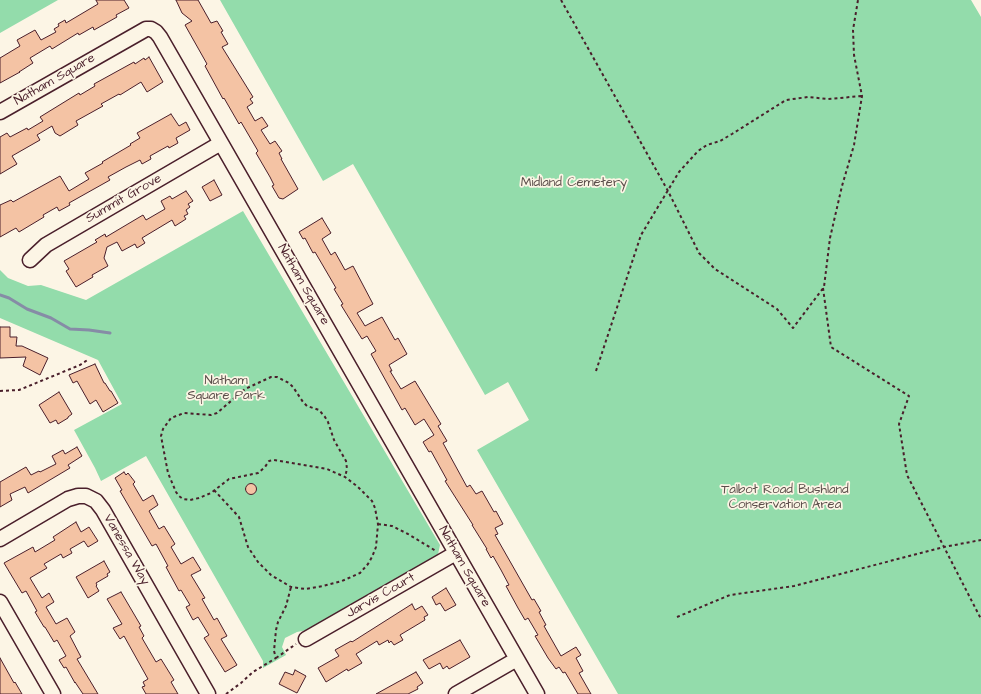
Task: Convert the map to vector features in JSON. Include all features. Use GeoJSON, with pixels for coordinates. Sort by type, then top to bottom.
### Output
{"type":"FeatureCollection","features":[{"type":"Feature","properties":{"kind":"street","name":"Natham Square"},"geometry":{"type":"LineString","coordinates":[[0,112],[146,29],[151,29],[160,37],[537,694]]}},
{"type":"Feature","properties":{"kind":"street","name":"Summit Grove"},"geometry":{"type":"LineString","coordinates":[[30,260],[46,245],[221,143]]}},
{"type":"Feature","properties":{"kind":"street","name":"Vanessa Way"},"geometry":{"type":"LineString","coordinates":[[0,539],[68,499],[78,496],[86,496],[96,501],[103,510],[208,694]]}},
{"type":"Feature","properties":{"kind":"street","name":"Jarvis Court"},"geometry":{"type":"LineString","coordinates":[[306,639],[456,553]]}},
{"type":"Feature","properties":{"kind":"street"},"geometry":{"type":"LineString","coordinates":[[0,602],[53,694]]}},
{"type":"Feature","properties":{"kind":"street"},"geometry":{"type":"LineString","coordinates":[[456,694],[517,659]]}},
{"type":"Feature","properties":{"kind":"path"},"geometry":{"type":"LineString","coordinates":[[561,0],[668,191],[699,252],[715,269],[777,309],[793,328],[823,288]]}},
{"type":"Feature","properties":{"kind":"path"},"geometry":{"type":"LineString","coordinates":[[858,0],[853,30],[854,55],[862,96],[854,145],[842,186],[830,238],[823,288],[831,347],[909,396],[899,424],[907,475],[981,619]]}},
{"type":"Feature","properties":{"kind":"path"},"geometry":{"type":"LineString","coordinates":[[596,371],[640,235],[679,172],[698,151],[707,145],[720,141],[786,100],[808,97],[828,99],[862,96]]}},
{"type":"Feature","properties":{"kind":"path"},"geometry":{"type":"LineString","coordinates":[[0,391],[19,390],[80,365],[89,359]]}},
{"type":"Feature","properties":{"kind":"path"},"geometry":{"type":"LineString","coordinates":[[214,490],[239,517],[248,547],[258,562],[291,587],[305,589],[342,581],[360,573],[368,564],[376,547],[378,524],[372,501],[345,477],[327,469],[274,460],[269,461],[265,467],[258,472],[230,479],[214,490],[195,500],[183,499],[179,496],[168,474],[162,445],[161,436],[163,429],[171,418],[184,413],[212,415],[217,413],[245,389],[271,377],[277,377],[289,383],[307,406],[319,410],[325,417],[334,440],[346,460],[347,469],[345,477]]}},
{"type":"Feature","properties":{"kind":"path"},"geometry":{"type":"LineString","coordinates":[[378,524],[386,524],[408,534],[439,553]]}},
{"type":"Feature","properties":{"kind":"path"},"geometry":{"type":"LineString","coordinates":[[677,617],[730,595],[794,586],[944,547],[981,540]]}},
{"type":"Feature","properties":{"kind":"path"},"geometry":{"type":"LineString","coordinates":[[276,658],[274,650],[276,630],[278,622],[286,606],[291,587]]}},
{"type":"Feature","properties":{"kind":"path"},"geometry":{"type":"LineString","coordinates":[[226,694],[253,672],[306,639]]}},
{"type":"Feature","properties":{"kind":"green space"},"geometry":{"type":"Polygon","coordinates":[[[0,0],[58,0],[0,33],[0,0]]]}},
{"type":"Feature","properties":{"kind":"green space"},"geometry":{"type":"Polygon","coordinates":[[[220,0],[971,0],[981,17],[981,694],[618,694],[477,450],[529,420],[508,382],[485,395],[353,164],[323,181],[220,0]]]}},
{"type":"Feature","properties":{"kind":"green space","name":"Natham Square Park"},"geometry":{"type":"Polygon","coordinates":[[[243,211],[440,545],[437,559],[318,628],[297,632],[285,638],[282,647],[286,655],[263,668],[263,661],[146,456],[101,481],[74,430],[122,404],[98,360],[0,318],[0,270],[8,278],[28,286],[41,285],[86,300],[243,211]]]}},
{"type":"Feature","properties":{"kind":"building"},"geometry":{"type":"Polygon","coordinates":[[[96,0],[124,0],[129,8],[116,15],[117,17],[94,30],[93,27],[79,35],[78,33],[52,49],[50,46],[30,58],[33,63],[0,83],[0,58],[20,46],[17,40],[35,30],[41,40],[56,32],[54,29],[59,26],[58,24],[65,20],[66,23],[98,4],[96,0]]]}},
{"type":"Feature","properties":{"kind":"building"},"geometry":{"type":"Polygon","coordinates":[[[176,0],[198,0],[211,23],[217,21],[223,31],[221,32],[228,44],[222,47],[253,97],[250,99],[253,103],[247,107],[255,121],[262,117],[268,126],[261,130],[270,144],[275,141],[282,151],[279,153],[281,159],[298,189],[283,199],[279,198],[272,186],[274,185],[270,177],[256,153],[258,151],[241,122],[239,124],[224,98],[223,99],[205,66],[207,64],[185,25],[192,21],[182,13],[176,0]]]}},
{"type":"Feature","properties":{"kind":"building"},"geometry":{"type":"Polygon","coordinates":[[[149,57],[163,82],[147,92],[141,82],[120,95],[119,94],[101,104],[103,106],[76,121],[78,125],[60,136],[55,133],[52,126],[37,135],[40,140],[12,156],[17,164],[0,174],[0,137],[7,133],[10,137],[27,128],[28,130],[43,121],[40,117],[79,93],[80,95],[95,86],[94,84],[134,62],[135,64],[144,58],[145,60],[149,57]]]}},
{"type":"Feature","properties":{"kind":"building"},"geometry":{"type":"Polygon","coordinates":[[[171,114],[179,126],[186,122],[190,130],[176,138],[178,143],[169,148],[168,146],[150,156],[151,159],[142,164],[140,160],[108,177],[110,180],[69,203],[70,205],[59,211],[57,207],[43,215],[44,217],[19,232],[16,228],[0,237],[0,205],[11,200],[13,202],[60,176],[69,191],[89,179],[85,173],[103,163],[102,162],[140,138],[137,133],[171,114]]]}},
{"type":"Feature","properties":{"kind":"building"},"geometry":{"type":"Polygon","coordinates":[[[214,180],[222,195],[210,201],[202,187],[214,180]]]}},
{"type":"Feature","properties":{"kind":"building"},"geometry":{"type":"Polygon","coordinates":[[[186,191],[193,201],[188,204],[190,207],[186,210],[188,214],[184,216],[186,219],[175,226],[172,220],[142,238],[145,243],[137,248],[135,244],[122,251],[117,242],[107,247],[104,258],[108,266],[92,275],[93,277],[76,287],[66,271],[69,269],[64,261],[97,242],[95,240],[105,234],[106,237],[143,215],[146,220],[165,209],[161,201],[170,196],[172,199],[186,191]]]}},
{"type":"Feature","properties":{"kind":"building"},"geometry":{"type":"Polygon","coordinates":[[[322,218],[331,233],[322,239],[331,255],[335,252],[345,270],[353,266],[373,304],[357,313],[365,326],[382,317],[395,340],[398,338],[407,354],[389,365],[392,371],[390,371],[401,389],[415,381],[441,424],[438,426],[447,441],[443,443],[467,487],[470,485],[476,494],[482,491],[494,512],[496,511],[503,524],[495,528],[498,534],[495,535],[532,600],[534,599],[541,611],[539,612],[546,625],[544,626],[561,656],[576,647],[581,655],[576,658],[583,671],[579,673],[591,694],[578,694],[565,672],[563,673],[559,667],[556,669],[548,658],[535,636],[538,635],[528,618],[525,620],[506,586],[509,585],[493,556],[491,558],[473,525],[445,481],[447,480],[431,451],[429,452],[423,442],[434,435],[424,419],[415,425],[405,408],[402,410],[371,354],[376,351],[367,336],[362,339],[341,305],[343,304],[334,289],[336,288],[315,252],[313,253],[305,238],[303,239],[299,232],[322,218]]]}},
{"type":"Feature","properties":{"kind":"building"},"geometry":{"type":"Polygon","coordinates":[[[0,327],[10,327],[10,337],[17,337],[16,346],[22,346],[48,358],[40,375],[23,366],[26,357],[0,358],[0,327]]]}},
{"type":"Feature","properties":{"kind":"building"},"geometry":{"type":"Polygon","coordinates":[[[95,364],[104,383],[118,403],[103,412],[96,400],[90,404],[77,381],[73,383],[69,375],[95,364]]]}},
{"type":"Feature","properties":{"kind":"building"},"geometry":{"type":"Polygon","coordinates":[[[59,392],[72,414],[58,424],[56,420],[50,423],[39,405],[59,392]]]}},
{"type":"Feature","properties":{"kind":"building"},"geometry":{"type":"Polygon","coordinates":[[[77,447],[82,456],[68,465],[70,468],[28,493],[25,487],[10,494],[12,500],[0,507],[0,482],[26,467],[31,475],[39,471],[40,472],[56,464],[52,456],[63,450],[65,454],[77,447]]]}},
{"type":"Feature","properties":{"kind":"building"},"geometry":{"type":"Polygon","coordinates":[[[124,472],[126,475],[128,473],[135,482],[133,484],[143,501],[153,495],[158,505],[149,511],[159,529],[164,526],[175,544],[171,547],[181,564],[193,557],[201,570],[191,575],[205,598],[202,599],[214,620],[217,618],[227,636],[221,639],[237,665],[225,672],[204,638],[209,635],[198,617],[193,620],[186,607],[190,605],[181,590],[179,591],[156,544],[152,546],[120,491],[122,490],[115,478],[124,472]]]}},
{"type":"Feature","properties":{"kind":"building"},"geometry":{"type":"Polygon","coordinates":[[[251,483],[255,485],[257,489],[255,493],[251,495],[247,493],[245,489],[247,485],[251,483]]]}},
{"type":"Feature","properties":{"kind":"building"},"geometry":{"type":"Polygon","coordinates":[[[76,522],[81,532],[89,527],[98,541],[88,547],[84,541],[70,549],[72,553],[63,558],[61,554],[44,564],[47,568],[30,578],[42,598],[49,593],[54,602],[46,607],[56,624],[67,618],[75,632],[70,636],[81,657],[77,659],[98,694],[83,694],[66,667],[64,668],[59,660],[66,656],[57,640],[54,642],[35,612],[37,611],[26,591],[22,593],[4,563],[33,547],[35,552],[55,540],[53,537],[76,522]]]}},
{"type":"Feature","properties":{"kind":"building"},"geometry":{"type":"Polygon","coordinates":[[[104,561],[110,572],[107,574],[108,576],[96,583],[99,591],[88,598],[76,577],[104,561]]]}},
{"type":"Feature","properties":{"kind":"building"},"geometry":{"type":"Polygon","coordinates":[[[446,588],[456,605],[445,611],[440,603],[436,605],[432,597],[446,588]]]}},
{"type":"Feature","properties":{"kind":"building"},"geometry":{"type":"Polygon","coordinates":[[[121,592],[141,626],[139,627],[144,636],[142,638],[156,662],[161,659],[174,680],[171,682],[178,694],[146,694],[142,687],[145,686],[143,682],[148,679],[124,636],[120,639],[113,628],[122,624],[107,599],[121,592]]]}},
{"type":"Feature","properties":{"kind":"building"},"geometry":{"type":"Polygon","coordinates":[[[412,604],[415,610],[422,606],[428,615],[424,617],[425,620],[400,635],[403,640],[394,645],[391,641],[389,643],[388,640],[379,645],[377,641],[356,654],[362,663],[348,671],[347,669],[326,682],[318,668],[339,656],[335,650],[351,641],[352,642],[412,604]]]}},
{"type":"Feature","properties":{"kind":"building"},"geometry":{"type":"Polygon","coordinates":[[[460,640],[470,657],[449,669],[447,666],[443,669],[440,663],[429,669],[423,660],[460,640]]]}},
{"type":"Feature","properties":{"kind":"building"},"geometry":{"type":"Polygon","coordinates":[[[0,658],[14,683],[15,682],[22,694],[0,694],[0,658]]]}},
{"type":"Feature","properties":{"kind":"building"},"geometry":{"type":"Polygon","coordinates":[[[295,670],[306,676],[297,693],[279,684],[285,672],[293,675],[295,670]]]}},
{"type":"Feature","properties":{"kind":"building"},"geometry":{"type":"Polygon","coordinates":[[[416,672],[423,683],[417,687],[418,689],[408,694],[376,694],[416,672]]]}},
{"type":"Feature","properties":{"kind":"waterway"},"geometry":{"type":"LineString","coordinates":[[0,295],[9,298],[27,309],[51,318],[70,329],[110,333]]}},
{"type":"Feature","properties":{"kind":"park label","name":"Midland Cemetery"},"geometry":{"type":"Point","coordinates":[574,183]}},
{"type":"Feature","properties":{"kind":"park label","name":"Talbot Road Bushland Conservation Area"},"geometry":{"type":"Point","coordinates":[785,498]}}]}
